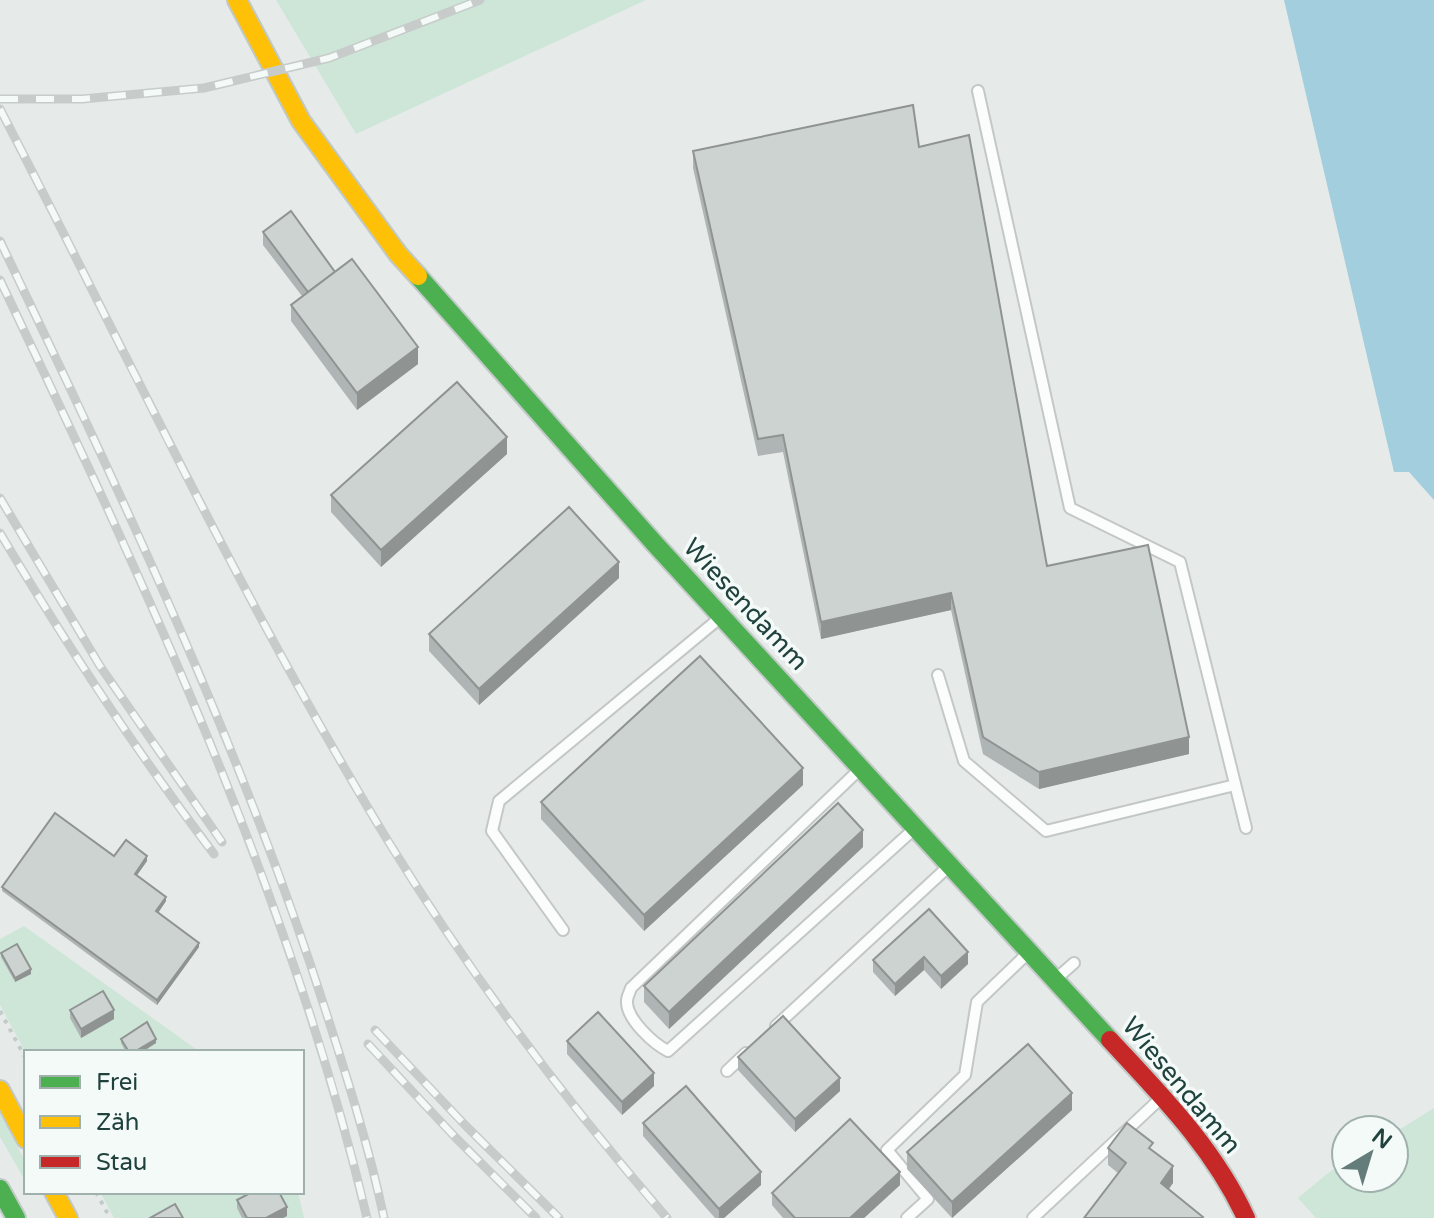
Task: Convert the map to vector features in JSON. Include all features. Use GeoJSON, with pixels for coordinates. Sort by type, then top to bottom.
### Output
{"type":"FeatureCollection","features":[{"type":"Feature","properties":{"kind":"street","name":"Wiesendamm"},"geometry":{"type":"LineString","coordinates":[[238,1],[301,121],[398,254],[645,533],[1162,1097],[1211,1154],[1236,1193],[1246,1218]]}},
{"type":"Feature","properties":{"kind":"street"},"geometry":{"type":"LineString","coordinates":[[0,1090],[24,1135]]}},
{"type":"Feature","properties":{"kind":"street"},"geometry":{"type":"LineString","coordinates":[[0,1189],[16,1218]]}},
{"type":"Feature","properties":{"kind":"street"},"geometry":{"type":"LineString","coordinates":[[55,1194],[65,1217]]}},
{"type":"Feature","properties":{"kind":"lane"},"geometry":{"type":"LineString","coordinates":[[978,91],[1070,508],[1180,562],[1246,828]]}},
{"type":"Feature","properties":{"kind":"lane"},"geometry":{"type":"LineString","coordinates":[[563,930],[492,831],[499,801],[723,615]]}},
{"type":"Feature","properties":{"kind":"lane"},"geometry":{"type":"LineString","coordinates":[[938,675],[964,761],[1046,831],[1235,785]]}},
{"type":"Feature","properties":{"kind":"lane"},"geometry":{"type":"LineString","coordinates":[[862,767],[631,988],[627,1001],[641,1029],[658,1046],[668,1051],[916,827]]}},
{"type":"Feature","properties":{"kind":"lane"},"geometry":{"type":"LineString","coordinates":[[772,1029],[951,865]]}},
{"type":"Feature","properties":{"kind":"lane"},"geometry":{"type":"LineString","coordinates":[[907,1218],[928,1199],[887,1150],[965,1075],[977,1002],[1030,952]]}},
{"type":"Feature","properties":{"kind":"lane"},"geometry":{"type":"LineString","coordinates":[[1055,980],[1074,963]]}},
{"type":"Feature","properties":{"kind":"lane"},"geometry":{"type":"LineString","coordinates":[[727,1071],[750,1050]]}},
{"type":"Feature","properties":{"kind":"lane"},"geometry":{"type":"LineString","coordinates":[[1033,1218],[1162,1097]]}},
{"type":"Feature","properties":{"kind":"path"},"geometry":{"type":"LineString","coordinates":[[0,1011],[24,1055]]}},
{"type":"Feature","properties":{"kind":"path"},"geometry":{"type":"LineString","coordinates":[[97,1194],[110,1218]]}},
{"type":"Feature","properties":{"kind":"green space"},"geometry":{"type":"Polygon","coordinates":[[[276,0],[646,0],[356,134],[276,0]]]}},
{"type":"Feature","properties":{"kind":"green space"},"geometry":{"type":"Polygon","coordinates":[[[24,926],[197,1050],[24,1050],[0,1005],[0,939],[24,926]]]}},
{"type":"Feature","properties":{"kind":"green space"},"geometry":{"type":"Polygon","coordinates":[[[1434,1108],[1434,1218],[1316,1218],[1298,1198],[1330,1172],[1330,1194],[1410,1194],[1410,1123],[1434,1108]]]}},
{"type":"Feature","properties":{"kind":"green space"},"geometry":{"type":"Polygon","coordinates":[[[0,1114],[24,1159],[24,1179],[0,1137],[0,1114]]]}},
{"type":"Feature","properties":{"kind":"green space"},"geometry":{"type":"Polygon","coordinates":[[[101,1194],[298,1194],[304,1218],[114,1218],[101,1194]]]}},
{"type":"Feature","properties":{"kind":"water"},"geometry":{"type":"Polygon","coordinates":[[[1284,0],[1434,0],[1434,500],[1409,472],[1394,472],[1284,0]]]}},
{"type":"Feature","properties":{"kind":"building"},"geometry":{"type":"Polygon","coordinates":[[[913,105],[919,147],[969,135],[1047,566],[1148,545],[1189,737],[1039,772],[983,737],[951,593],[821,622],[783,435],[758,439],[693,151],[913,105]]]}},
{"type":"Feature","properties":{"kind":"building"},"geometry":{"type":"Polygon","coordinates":[[[291,211],[335,272],[308,292],[263,232],[291,211]]]}},
{"type":"Feature","properties":{"kind":"building"},"geometry":{"type":"Polygon","coordinates":[[[352,259],[418,347],[357,393],[291,305],[352,259]]]}},
{"type":"Feature","properties":{"kind":"building"},"geometry":{"type":"Polygon","coordinates":[[[457,382],[507,437],[381,550],[331,495],[457,382]]]}},
{"type":"Feature","properties":{"kind":"building"},"geometry":{"type":"Polygon","coordinates":[[[569,507],[619,562],[479,689],[429,634],[569,507]]]}},
{"type":"Feature","properties":{"kind":"building"},"geometry":{"type":"Polygon","coordinates":[[[700,656],[803,768],[644,915],[541,802],[700,656]]]}},
{"type":"Feature","properties":{"kind":"building"},"geometry":{"type":"Polygon","coordinates":[[[838,803],[863,830],[669,1012],[644,986],[838,803]]]}},
{"type":"Feature","properties":{"kind":"building"},"geometry":{"type":"Polygon","coordinates":[[[55,813],[114,856],[126,840],[147,856],[135,874],[166,897],[156,911],[199,943],[157,1000],[2,887],[55,813]]]}},
{"type":"Feature","properties":{"kind":"building"},"geometry":{"type":"Polygon","coordinates":[[[929,909],[968,952],[941,976],[924,957],[895,984],[873,960],[929,909]]]}},
{"type":"Feature","properties":{"kind":"building"},"geometry":{"type":"Polygon","coordinates":[[[17,944],[31,969],[15,978],[1,953],[17,944]]]}},
{"type":"Feature","properties":{"kind":"building"},"geometry":{"type":"Polygon","coordinates":[[[103,991],[114,1010],[81,1029],[70,1010],[103,991]]]}},
{"type":"Feature","properties":{"kind":"building"},"geometry":{"type":"Polygon","coordinates":[[[598,1012],[654,1073],[622,1102],[567,1041],[598,1012]]]}},
{"type":"Feature","properties":{"kind":"building"},"geometry":{"type":"Polygon","coordinates":[[[783,1016],[840,1078],[795,1119],[738,1057],[783,1016]]]}},
{"type":"Feature","properties":{"kind":"building"},"geometry":{"type":"Polygon","coordinates":[[[147,1022],[156,1039],[137,1050],[128,1050],[121,1039],[147,1022]]]}},
{"type":"Feature","properties":{"kind":"building"},"geometry":{"type":"Polygon","coordinates":[[[1028,1044],[1072,1093],[952,1202],[907,1152],[1028,1044]]]}},
{"type":"Feature","properties":{"kind":"building"},"geometry":{"type":"Polygon","coordinates":[[[686,1086],[761,1172],[719,1209],[643,1123],[686,1086]]]}},
{"type":"Feature","properties":{"kind":"building"},"geometry":{"type":"Polygon","coordinates":[[[850,1119],[900,1172],[850,1218],[795,1218],[772,1193],[850,1119]]]}},
{"type":"Feature","properties":{"kind":"building"},"geometry":{"type":"Polygon","coordinates":[[[1127,1123],[1153,1143],[1149,1148],[1173,1166],[1161,1183],[1202,1218],[1084,1218],[1126,1163],[1108,1148],[1127,1123]]]}},
{"type":"Feature","properties":{"kind":"building"},"geometry":{"type":"Polygon","coordinates":[[[248,1194],[280,1194],[287,1207],[266,1218],[247,1218],[237,1200],[248,1194]]]}},
{"type":"Feature","properties":{"kind":"building"},"geometry":{"type":"Polygon","coordinates":[[[175,1204],[183,1218],[150,1218],[175,1204]]]}},
{"type":"Feature","properties":{"kind":"railway"},"geometry":{"type":"LineString","coordinates":[[0,99],[82,99],[204,88],[329,58],[480,0]]}},
{"type":"Feature","properties":{"kind":"railway"},"geometry":{"type":"LineString","coordinates":[[0,109],[235,570],[284,662],[388,841],[485,988],[592,1128],[667,1218]]}},
{"type":"Feature","properties":{"kind":"railway"},"geometry":{"type":"LineString","coordinates":[[0,241],[176,619],[255,812],[292,910],[333,1035],[365,1139],[384,1218]]}},
{"type":"Feature","properties":{"kind":"railway"},"geometry":{"type":"LineString","coordinates":[[0,280],[159,624],[255,857],[335,1095],[367,1218]]}},
{"type":"Feature","properties":{"kind":"railway"},"geometry":{"type":"LineString","coordinates":[[0,498],[100,666],[222,842]]}},
{"type":"Feature","properties":{"kind":"railway"},"geometry":{"type":"LineString","coordinates":[[0,533],[102,696],[214,854]]}},
{"type":"Feature","properties":{"kind":"railway"},"geometry":{"type":"LineString","coordinates":[[375,1030],[559,1218]]}},
{"type":"Feature","properties":{"kind":"railway"},"geometry":{"type":"LineString","coordinates":[[368,1044],[536,1218]]}},
{"type":"Feature","properties":{"kind":"traffic: fast"},"geometry":{"type":"LineString","coordinates":[[418,276],[655,544],[1110,1040]]}},
{"type":"Feature","properties":{"kind":"traffic: fast"},"geometry":{"type":"LineString","coordinates":[[0,1189],[16,1218]]}},
{"type":"Feature","properties":{"kind":"traffic: slow"},"geometry":{"type":"LineString","coordinates":[[237,0],[301,121],[398,254],[418,276]]}},
{"type":"Feature","properties":{"kind":"traffic: slow"},"geometry":{"type":"LineString","coordinates":[[0,1090],[24,1135]]}},
{"type":"Feature","properties":{"kind":"traffic: slow"},"geometry":{"type":"LineString","coordinates":[[55,1194],[68,1218]]}},
{"type":"Feature","properties":{"kind":"traffic: jam"},"geometry":{"type":"LineString","coordinates":[[1110,1040],[1202,1145],[1246,1218]]}}]}
